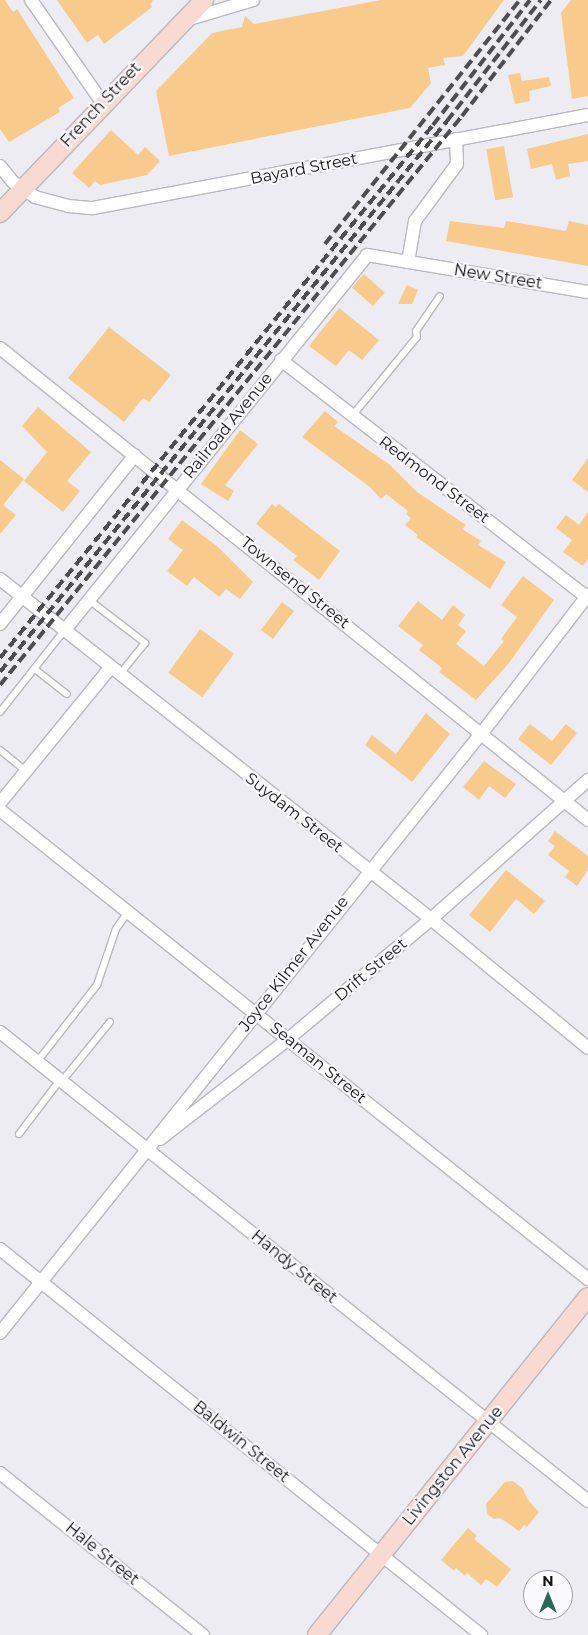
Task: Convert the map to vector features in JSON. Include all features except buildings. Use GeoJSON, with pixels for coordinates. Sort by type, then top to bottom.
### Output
{"type":"FeatureCollection","features":[{"type":"Feature","properties":{"kind":"main road","name":"French Street"},"geometry":{"type":"LineString","coordinates":[[0,213],[102,102],[204,0]]}},
{"type":"Feature","properties":{"kind":"main road","name":"Livingston Avenue"},"geometry":{"type":"LineString","coordinates":[[317,1635],[588,1297]]}},
{"type":"Feature","properties":{"kind":"street"},"geometry":{"type":"LineString","coordinates":[[30,0],[102,102]]}},
{"type":"Feature","properties":{"kind":"street"},"geometry":{"type":"LineString","coordinates":[[180,23],[202,13],[253,0]]}},
{"type":"Feature","properties":{"kind":"street","name":"Bayard Street"},"geometry":{"type":"LineString","coordinates":[[0,166],[24,189],[50,203],[93,208],[588,115]]}},
{"type":"Feature","properties":{"kind":"street"},"geometry":{"type":"LineString","coordinates":[[408,262],[415,221],[454,172],[459,157],[456,139]]}},
{"type":"Feature","properties":{"kind":"street","name":"Railroad Avenue"},"geometry":{"type":"LineString","coordinates":[[64,631],[366,255],[408,262]]}},
{"type":"Feature","properties":{"kind":"street","name":"New Street"},"geometry":{"type":"LineString","coordinates":[[408,262],[588,292]]}},
{"type":"Feature","properties":{"kind":"street","name":"Townsend Street"},"geometry":{"type":"LineString","coordinates":[[0,348],[482,732],[588,820]]}},
{"type":"Feature","properties":{"kind":"street","name":"Redmond Street"},"geometry":{"type":"LineString","coordinates":[[281,360],[351,417],[587,597]]}},
{"type":"Feature","properties":{"kind":"street"},"geometry":{"type":"LineString","coordinates":[[0,624],[135,455]]}},
{"type":"Feature","properties":{"kind":"street","name":"Suydam Street"},"geometry":{"type":"LineString","coordinates":[[0,579],[114,672],[431,919],[588,1048]]}},
{"type":"Feature","properties":{"kind":"street","name":"Joyce Kilmer Avenue"},"geometry":{"type":"LineString","coordinates":[[0,1333],[368,871],[482,732],[587,597]]}},
{"type":"Feature","properties":{"kind":"street"},"geometry":{"type":"LineString","coordinates":[[0,803],[114,672]]}},
{"type":"Feature","properties":{"kind":"street","name":"Drift Street"},"geometry":{"type":"LineString","coordinates":[[146,1149],[288,1040],[431,919],[588,780]]}},
{"type":"Feature","properties":{"kind":"street","name":"Seaman Street"},"geometry":{"type":"LineString","coordinates":[[0,810],[588,1279]]}},
{"type":"Feature","properties":{"kind":"street","name":"Handy Street"},"geometry":{"type":"LineString","coordinates":[[0,1032],[588,1501]]}},
{"type":"Feature","properties":{"kind":"street","name":"Baldwin Street"},"geometry":{"type":"LineString","coordinates":[[0,1249],[481,1635]]}},
{"type":"Feature","properties":{"kind":"street","name":"Hale Street"},"geometry":{"type":"LineString","coordinates":[[0,1473],[203,1635]]}},
{"type":"Feature","properties":{"kind":"lane"},"geometry":{"type":"LineString","coordinates":[[351,417],[417,337],[416,331],[440,296]]}},
{"type":"Feature","properties":{"kind":"lane"},"geometry":{"type":"LineString","coordinates":[[89,600],[145,643],[114,672]]}},
{"type":"Feature","properties":{"kind":"lane"},"geometry":{"type":"LineString","coordinates":[[0,712],[36,670],[64,631]]}},
{"type":"Feature","properties":{"kind":"lane"},"geometry":{"type":"LineString","coordinates":[[36,670],[67,694]]}},
{"type":"Feature","properties":{"kind":"lane"},"geometry":{"type":"LineString","coordinates":[[0,750],[26,771]]}},
{"type":"Feature","properties":{"kind":"lane"},"geometry":{"type":"LineString","coordinates":[[37,1062],[97,986],[116,929],[128,912]]}},
{"type":"Feature","properties":{"kind":"lane"},"geometry":{"type":"LineString","coordinates":[[20,1134],[61,1080],[110,1022]]}},
{"type":"Feature","properties":{"kind":"railway"},"geometry":{"type":"LineString","coordinates":[[325,244],[520,0]]}},
{"type":"Feature","properties":{"kind":"railway"},"geometry":{"type":"LineString","coordinates":[[0,658],[433,125],[530,0]]}},
{"type":"Feature","properties":{"kind":"railway"},"geometry":{"type":"LineString","coordinates":[[0,672],[447,121],[541,0]]}},
{"type":"Feature","properties":{"kind":"railway"},"geometry":{"type":"LineString","coordinates":[[0,685],[462,116],[551,0]]}}]}
